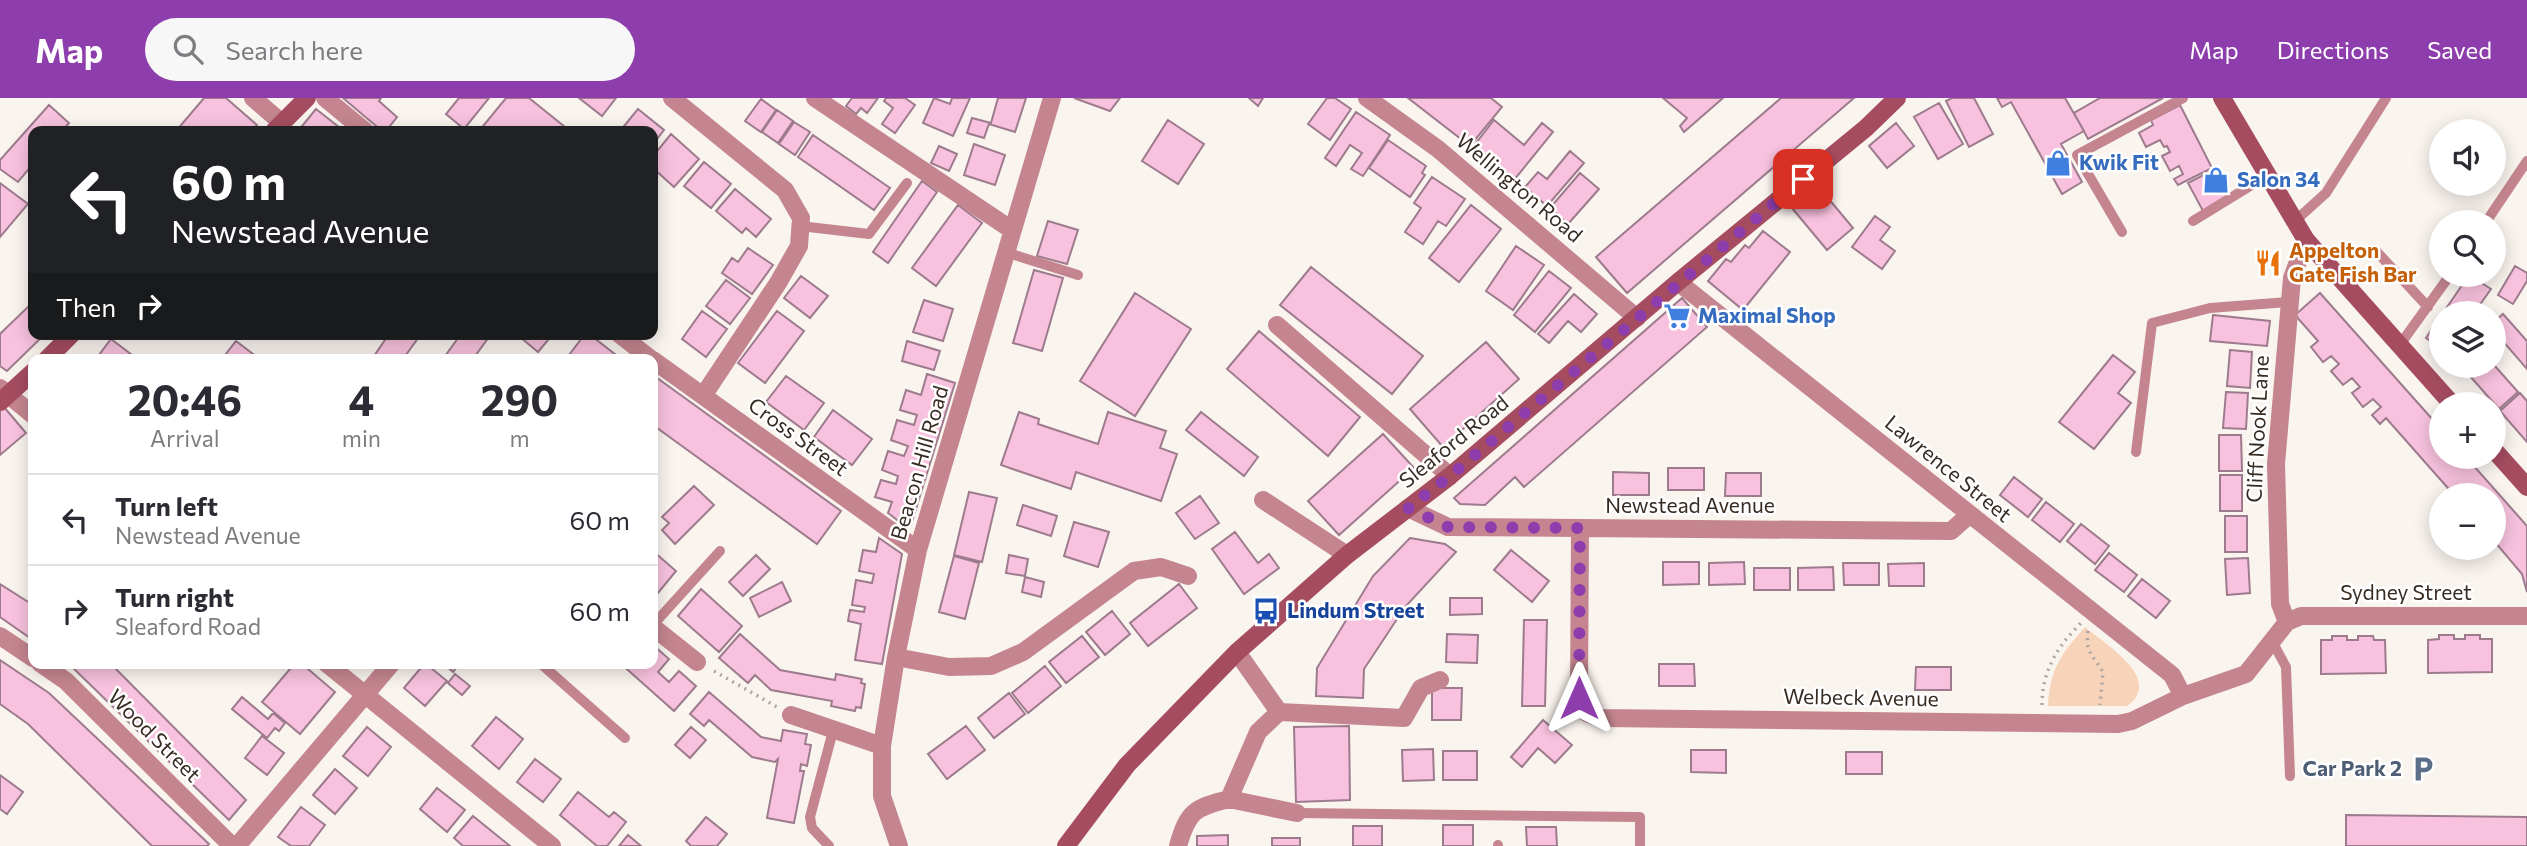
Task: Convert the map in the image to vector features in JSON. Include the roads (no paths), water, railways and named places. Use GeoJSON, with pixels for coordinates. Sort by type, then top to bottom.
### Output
{"type":"FeatureCollection","features":[{"type":"Feature","properties":{"kind":"street"},"geometry":{"type":"LineString","coordinates":[[253,98],[277,126]]}},
{"type":"Feature","properties":{"kind":"street"},"geometry":{"type":"LineString","coordinates":[[279,126],[307,98]]}},
{"type":"Feature","properties":{"kind":"street"},"geometry":{"type":"LineString","coordinates":[[325,98],[359,126]]}},
{"type":"Feature","properties":{"kind":"street"},"geometry":{"type":"LineString","coordinates":[[672,98],[785,190],[801,218],[799,246],[794,256],[703,396]]}},
{"type":"Feature","properties":{"kind":"street"},"geometry":{"type":"LineString","coordinates":[[815,98],[1012,230]]}},
{"type":"Feature","properties":{"kind":"street","name":"Beacon Hill Road"},"geometry":{"type":"LineString","coordinates":[[899,846],[882,796],[882,746],[896,657],[918,550],[1052,98]]}},
{"type":"Feature","properties":{"kind":"street","name":"Wellington Road"},"geometry":{"type":"LineString","coordinates":[[1367,98],[1438,149],[1637,318]]}},
{"type":"Feature","properties":{"kind":"street","name":"Sleaford Road"},"geometry":{"type":"LineString","coordinates":[[1066,846],[1127,765],[1237,652],[1347,555],[1450,476],[1678,282],[1866,128],[1897,98]]}},
{"type":"Feature","properties":{"kind":"street"},"geometry":{"type":"LineString","coordinates":[[2222,98],[2306,240],[2441,392]]}},
{"type":"Feature","properties":{"kind":"street","name":"Cliff Nook Lane"},"geometry":{"type":"LineString","coordinates":[[2287,622],[2280,604],[2276,464],[2292,278],[2306,240]]}},
{"type":"Feature","properties":{"kind":"street","name":"Lawrence Street"},"geometry":{"type":"LineString","coordinates":[[1678,282],[2172,675],[2183,696]]}},
{"type":"Feature","properties":{"kind":"street"},"geometry":{"type":"LineString","coordinates":[[1277,325],[1450,476]]}},
{"type":"Feature","properties":{"kind":"street"},"geometry":{"type":"LineString","coordinates":[[52,354],[66,340]]}},
{"type":"Feature","properties":{"kind":"street","name":"Cross Street"},"geometry":{"type":"LineString","coordinates":[[626,340],[642,354]]}},
{"type":"Feature","properties":{"kind":"street","name":"Cross Street"},"geometry":{"type":"LineString","coordinates":[[658,365],[918,550]]}},
{"type":"Feature","properties":{"kind":"street"},"geometry":{"type":"LineString","coordinates":[[13,402],[28,380]]}},
{"type":"Feature","properties":{"kind":"street"},"geometry":{"type":"LineString","coordinates":[[2506,463],[2527,487]]}},
{"type":"Feature","properties":{"kind":"street"},"geometry":{"type":"LineString","coordinates":[[1263,500],[1347,555]]}},
{"type":"Feature","properties":{"kind":"street","name":"Newstead Avenue"},"geometry":{"type":"LineString","coordinates":[[1408,508],[1448,527],[1951,531],[1969,515]]}},
{"type":"Feature","properties":{"kind":"street","name":"Welbeck Avenue"},"geometry":{"type":"LineString","coordinates":[[1580,528],[1579,698],[1587,713],[1600,718],[2118,724],[2132,721],[2183,696],[2246,674],[2287,622]]}},
{"type":"Feature","properties":{"kind":"street"},"geometry":{"type":"LineString","coordinates":[[896,657],[949,667],[991,666],[1023,652],[1134,571],[1161,567],[1188,576]]}},
{"type":"Feature","properties":{"kind":"street","name":"Sydney Street"},"geometry":{"type":"LineString","coordinates":[[2287,622],[2301,616],[2527,616]]}},
{"type":"Feature","properties":{"kind":"street"},"geometry":{"type":"LineString","coordinates":[[658,630],[697,662]]}},
{"type":"Feature","properties":{"kind":"street"},"geometry":{"type":"LineString","coordinates":[[0,636],[28,655]]}},
{"type":"Feature","properties":{"kind":"street"},"geometry":{"type":"LineString","coordinates":[[1237,652],[1279,712]]}},
{"type":"Feature","properties":{"kind":"street","name":"Wood Street"},"geometry":{"type":"LineString","coordinates":[[49,669],[66,681],[242,844]]}},
{"type":"Feature","properties":{"kind":"street"},"geometry":{"type":"LineString","coordinates":[[334,669],[552,846]]}},
{"type":"Feature","properties":{"kind":"street"},"geometry":{"type":"LineString","coordinates":[[242,844],[387,669]]}},
{"type":"Feature","properties":{"kind":"street"},"geometry":{"type":"LineString","coordinates":[[1229,799],[1258,732],[1279,712],[1404,718],[1421,688],[1440,680]]}},
{"type":"Feature","properties":{"kind":"street"},"geometry":{"type":"LineString","coordinates":[[791,715],[882,746]]}},
{"type":"Feature","properties":{"kind":"street"},"geometry":{"type":"LineString","coordinates":[[1178,846],[1185,820],[1207,805],[1229,799],[1297,813]]}},
{"type":"Feature","properties":{"kind":"lane"},"geometry":{"type":"LineString","coordinates":[[2122,232],[2077,155],[2183,98]]}},
{"type":"Feature","properties":{"kind":"lane"},"geometry":{"type":"LineString","coordinates":[[2295,221],[2326,193],[2386,98]]}},
{"type":"Feature","properties":{"kind":"lane"},"geometry":{"type":"LineString","coordinates":[[2494,210],[2527,161]]}},
{"type":"Feature","properties":{"kind":"lane"},"geometry":{"type":"LineString","coordinates":[[2193,221],[2268,176]]}},
{"type":"Feature","properties":{"kind":"lane"},"geometry":{"type":"LineString","coordinates":[[800,226],[869,234],[907,183]]}},
{"type":"Feature","properties":{"kind":"lane"},"geometry":{"type":"LineString","coordinates":[[1005,252],[1078,275]]}},
{"type":"Feature","properties":{"kind":"lane"},"geometry":{"type":"LineString","coordinates":[[2377,252],[2428,307]]}},
{"type":"Feature","properties":{"kind":"lane"},"geometry":{"type":"LineString","coordinates":[[2399,346],[2442,287]]}},
{"type":"Feature","properties":{"kind":"lane"},"geometry":{"type":"LineString","coordinates":[[2136,452],[2152,323],[2210,308],[2289,302]]}},
{"type":"Feature","properties":{"kind":"lane"},"geometry":{"type":"LineString","coordinates":[[658,620],[719,551]]}},
{"type":"Feature","properties":{"kind":"lane"},"geometry":{"type":"LineString","coordinates":[[2272,641],[2286,667],[2290,776]]}},
{"type":"Feature","properties":{"kind":"lane"},"geometry":{"type":"LineString","coordinates":[[547,669],[625,738]]}},
{"type":"Feature","properties":{"kind":"lane"},"geometry":{"type":"LineString","coordinates":[[829,846],[812,828],[810,817],[834,731]]}},
{"type":"Feature","properties":{"kind":"lane"},"geometry":{"type":"LineString","coordinates":[[1297,813],[1640,817],[1640,846]]}},
{"type":"Feature","properties":{"kind":"place","name":"Kwik Fit"},"geometry":{"type":"Point","coordinates":[2058,163]}},
{"type":"Feature","properties":{"kind":"place","name":"Salon 34"},"geometry":{"type":"Point","coordinates":[2216,180]}},
{"type":"Feature","properties":{"kind":"place","name":"Appelton Gate Fish Bar"},"geometry":{"type":"Point","coordinates":[2268,263]}},
{"type":"Feature","properties":{"kind":"place","name":"Maximal Shop"},"geometry":{"type":"Point","coordinates":[1677,316]}},
{"type":"Feature","properties":{"kind":"place","name":"Lindum Street"},"geometry":{"type":"Point","coordinates":[1266,611]}},
{"type":"Feature","properties":{"kind":"place","name":"Car Park 2"},"geometry":{"type":"Point","coordinates":[2423,769]}}]}
